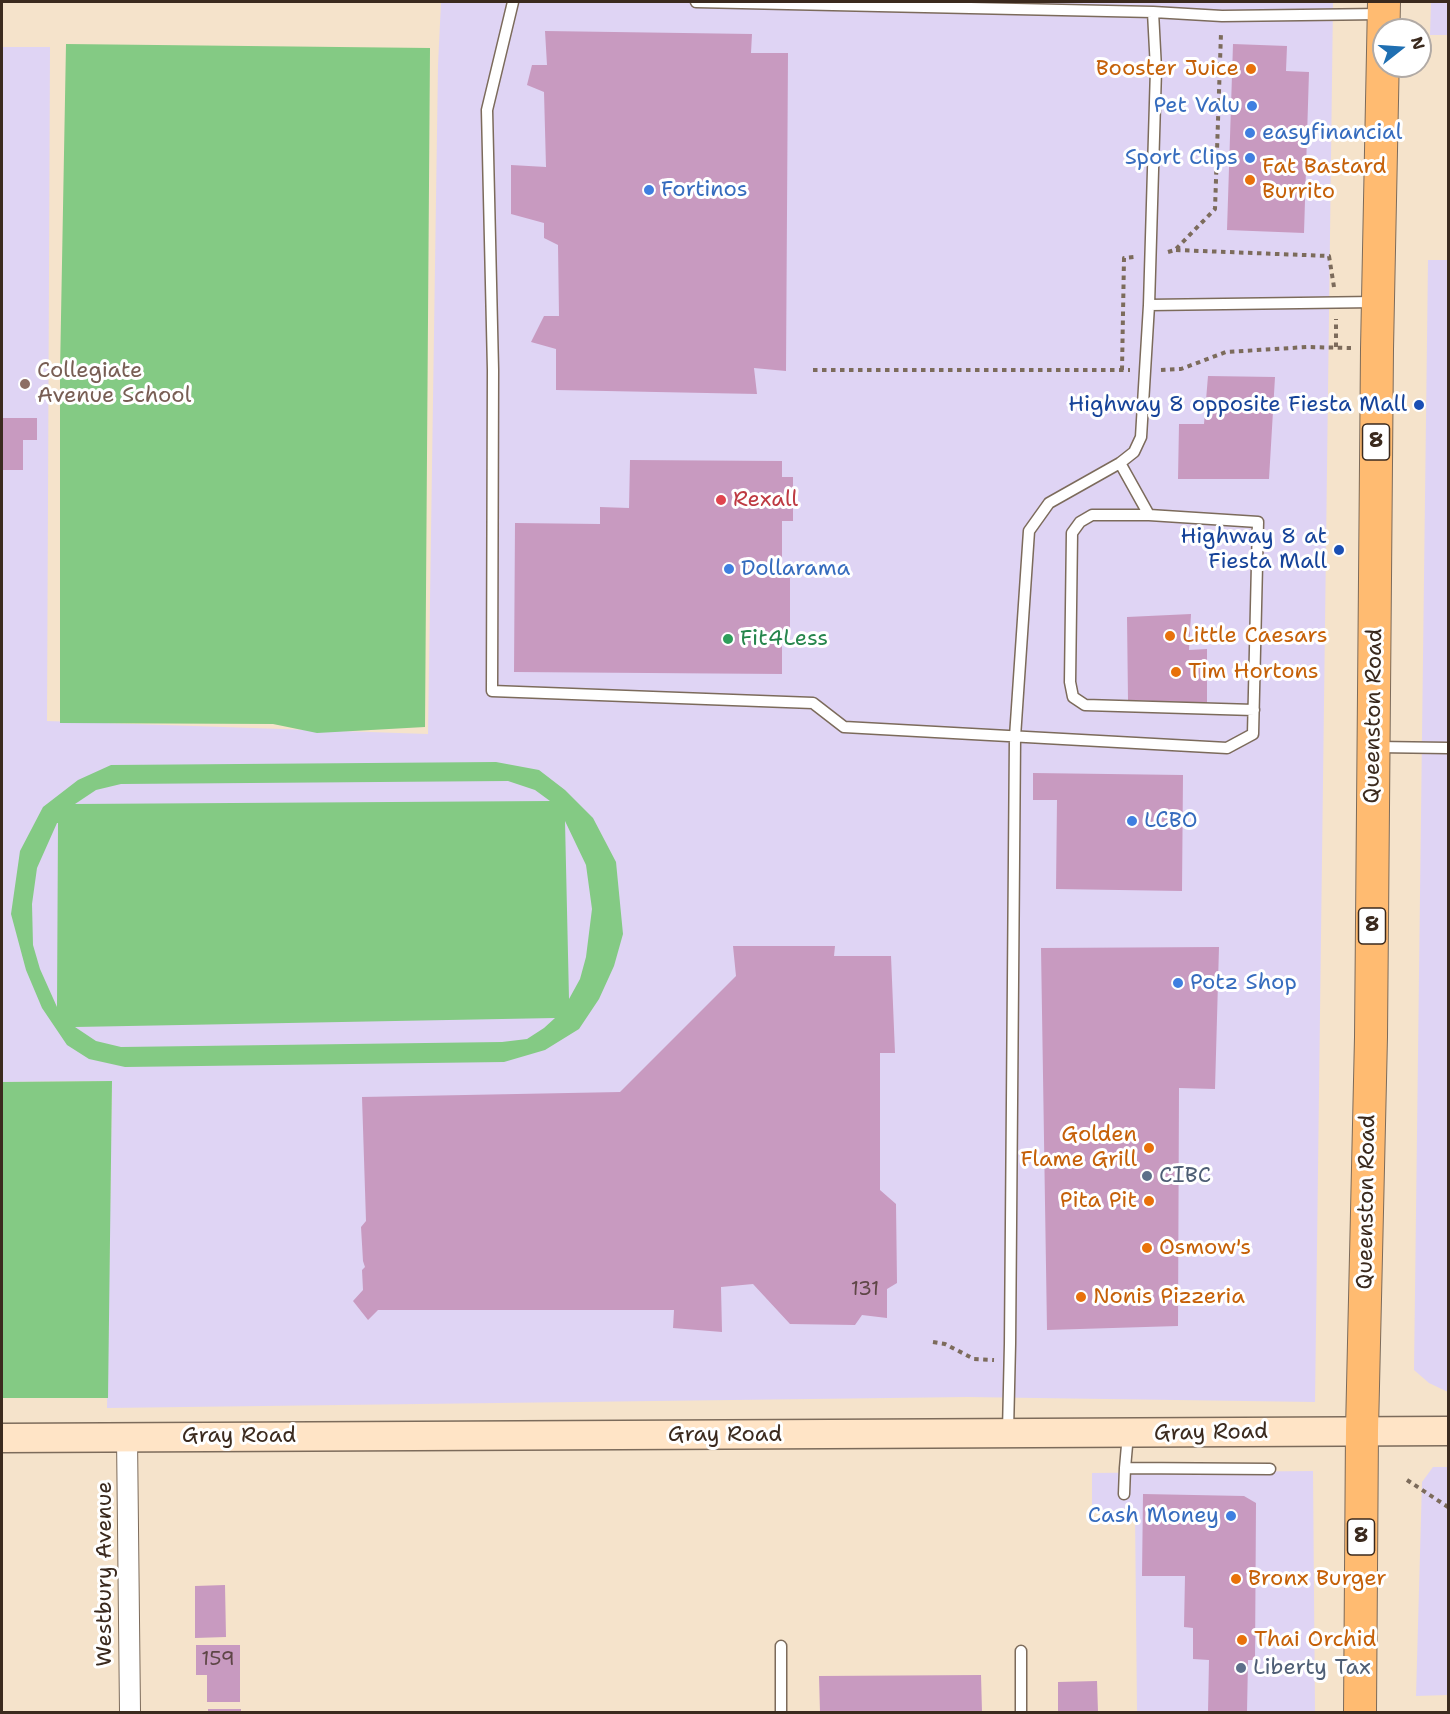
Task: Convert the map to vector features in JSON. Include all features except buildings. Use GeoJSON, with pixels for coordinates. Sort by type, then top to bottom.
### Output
{"type":"FeatureCollection","features":[{"type":"Feature","properties":{"kind":"main road","name":"Queenston Road"},"geometry":{"type":"LineString","coordinates":[[1362,1430],[1371,1037],[1377,349],[1384,8]]}},
{"type":"Feature","properties":{"kind":"main road","name":"8"},"geometry":{"type":"LineString","coordinates":[[1360,1713],[1362,1430]]}},
{"type":"Feature","properties":{"kind":"main road","name":"Gray Road"},"geometry":{"type":"LineString","coordinates":[[2,1438],[1449,1431]]}},
{"type":"Feature","properties":{"kind":"street","name":"Westbury Avenue"},"geometry":{"type":"LineString","coordinates":[[127,1436],[130,1713]]}},
{"type":"Feature","properties":{"kind":"lane"},"geometry":{"type":"LineString","coordinates":[[513,2],[487,110],[493,370],[492,691],[813,703],[844,727],[1227,748],[1253,735],[1254,710],[1258,522],[1149,515],[1092,515],[1080,522],[1072,533],[1070,682],[1073,697],[1086,705],[1254,710]]}},
{"type":"Feature","properties":{"kind":"lane"},"geometry":{"type":"LineString","coordinates":[[696,2],[1153,12],[1222,16],[1384,8]]}},
{"type":"Feature","properties":{"kind":"lane"},"geometry":{"type":"LineString","coordinates":[[1008,1434],[1015,737],[1029,531],[1049,503],[1120,463],[1134,452],[1141,437],[1149,305],[1156,69],[1153,12]]}},
{"type":"Feature","properties":{"kind":"lane"},"geometry":{"type":"LineString","coordinates":[[1149,305],[1379,302]]}},
{"type":"Feature","properties":{"kind":"lane"},"geometry":{"type":"LineString","coordinates":[[1120,463],[1149,515]]}},
{"type":"Feature","properties":{"kind":"lane"},"geometry":{"type":"LineString","coordinates":[[1374,747],[1449,748]]}},
{"type":"Feature","properties":{"kind":"lane"},"geometry":{"type":"LineString","coordinates":[[1124,1494],[1128,1434]]}},
{"type":"Feature","properties":{"kind":"lane"},"geometry":{"type":"LineString","coordinates":[[1125,1468],[1270,1469]]}},
{"type":"Feature","properties":{"kind":"lane"},"geometry":{"type":"LineString","coordinates":[[781,1646],[781,1713]]}},
{"type":"Feature","properties":{"kind":"lane"},"geometry":{"type":"LineString","coordinates":[[1021,1651],[1021,1713]]}},
{"type":"Feature","properties":{"kind":"path"},"geometry":{"type":"LineString","coordinates":[[1175,250],[1215,209],[1222,16]]}},
{"type":"Feature","properties":{"kind":"path"},"geometry":{"type":"LineString","coordinates":[[1122,370],[1124,258],[1150,256],[1175,250],[1329,256],[1336,303],[1336,347]]}},
{"type":"Feature","properties":{"kind":"path"},"geometry":{"type":"LineString","coordinates":[[813,370],[1181,369],[1226,352],[1307,347],[1377,349]]}},
{"type":"Feature","properties":{"kind":"path"},"geometry":{"type":"LineString","coordinates":[[933,1342],[945,1344],[974,1359],[1010,1360]]}},
{"type":"Feature","properties":{"kind":"path"},"geometry":{"type":"LineString","coordinates":[[1407,1480],[1449,1507]]}},
{"type":"Feature","properties":{"kind":"shaded area"},"geometry":{"type":"Polygon","coordinates":[[[441,2],[1333,2],[1315,1402],[967,1397],[107,1408],[112,1081],[2,1082],[2,47],[50,47],[47,721],[428,734],[438,65],[441,2]]]}},
{"type":"Feature","properties":{"kind":"shaded area"},"geometry":{"type":"Polygon","coordinates":[[[1431,2],[1448,2],[1448,35],[1432,35],[1431,2]]]}},
{"type":"Feature","properties":{"kind":"shaded area"},"geometry":{"type":"Polygon","coordinates":[[[1428,260],[1448,260],[1448,1392],[1429,1383],[1414,1370],[1428,260]]]}},
{"type":"Feature","properties":{"kind":"shaded area"},"geometry":{"type":"Polygon","coordinates":[[[1433,1467],[1448,1467],[1448,1695],[1416,1696],[1422,1482],[1433,1467]]]}},
{"type":"Feature","properties":{"kind":"shaded area"},"geometry":{"type":"Polygon","coordinates":[[[1313,1471],[1315,1712],[1137,1712],[1135,1511],[1092,1511],[1092,1473],[1313,1471]]]}},
{"type":"Feature","properties":{"kind":"green space"},"geometry":{"type":"Polygon","coordinates":[[[66,44],[430,48],[425,727],[317,733],[273,724],[60,723],[60,372],[66,44]]]}},
{"type":"Feature","properties":{"kind":"green space"},"geometry":{"type":"Polygon","coordinates":[[[496,762],[539,770],[565,790],[593,818],[616,862],[623,934],[614,966],[599,999],[579,1029],[545,1050],[504,1062],[125,1067],[89,1059],[67,1045],[42,1008],[26,970],[11,914],[20,851],[43,807],[78,780],[111,765],[496,762]],[[508,781],[121,784],[96,790],[75,804],[550,801],[535,790],[508,781]],[[565,821],[569,999],[580,979],[586,957],[592,909],[586,865],[565,821]],[[58,823],[37,868],[32,904],[33,945],[40,969],[57,1007],[58,823]],[[555,1018],[75,1027],[96,1041],[121,1047],[502,1042],[527,1039],[555,1018]]]}},
{"type":"Feature","properties":{"kind":"green space"},"geometry":{"type":"Polygon","coordinates":[[[112,1081],[108,1398],[2,1398],[2,1082],[112,1081]]]}},
{"type":"Feature","properties":{"kind":"place","name":"Booster Juice"},"geometry":{"type":"Point","coordinates":[1251,69]}},
{"type":"Feature","properties":{"kind":"place","name":"Pet Valu"},"geometry":{"type":"Point","coordinates":[1252,106]}},
{"type":"Feature","properties":{"kind":"place","name":"easyfinancial"},"geometry":{"type":"Point","coordinates":[1250,133]}},
{"type":"Feature","properties":{"kind":"place","name":"Sport Clips"},"geometry":{"type":"Point","coordinates":[1250,158]}},
{"type":"Feature","properties":{"kind":"place","name":"Fat Bastard Burrito"},"geometry":{"type":"Point","coordinates":[1250,180]}},
{"type":"Feature","properties":{"kind":"place","name":"Fortinos"},"geometry":{"type":"Point","coordinates":[649,190]}},
{"type":"Feature","properties":{"kind":"place","name":"Collegiate Avenue School"},"geometry":{"type":"Point","coordinates":[25,384]}},
{"type":"Feature","properties":{"kind":"place","name":"Highway 8 opposite Fiesta Mall"},"geometry":{"type":"Point","coordinates":[1419,405]}},
{"type":"Feature","properties":{"kind":"place","name":"Rexall"},"geometry":{"type":"Point","coordinates":[721,500]}},
{"type":"Feature","properties":{"kind":"place","name":"Highway 8 at Fiesta Mall"},"geometry":{"type":"Point","coordinates":[1339,550]}},
{"type":"Feature","properties":{"kind":"place","name":"Dollarama"},"geometry":{"type":"Point","coordinates":[729,569]}},
{"type":"Feature","properties":{"kind":"place","name":"Little Caesars"},"geometry":{"type":"Point","coordinates":[1170,636]}},
{"type":"Feature","properties":{"kind":"place","name":"Fit4Less"},"geometry":{"type":"Point","coordinates":[728,639]}},
{"type":"Feature","properties":{"kind":"place","name":"Tim Hortons"},"geometry":{"type":"Point","coordinates":[1176,672]}},
{"type":"Feature","properties":{"kind":"place","name":"LCBO"},"geometry":{"type":"Point","coordinates":[1132,821]}},
{"type":"Feature","properties":{"kind":"place","name":"Potz Shop"},"geometry":{"type":"Point","coordinates":[1178,983]}},
{"type":"Feature","properties":{"kind":"place","name":"Golden Flame Grill"},"geometry":{"type":"Point","coordinates":[1149,1148]}},
{"type":"Feature","properties":{"kind":"place","name":"CIBC"},"geometry":{"type":"Point","coordinates":[1147,1176]}},
{"type":"Feature","properties":{"kind":"place","name":"Pita Pit"},"geometry":{"type":"Point","coordinates":[1149,1201]}},
{"type":"Feature","properties":{"kind":"place","name":"Osmow's"},"geometry":{"type":"Point","coordinates":[1147,1248]}},
{"type":"Feature","properties":{"kind":"place","name":"Nonis Pizzeria"},"geometry":{"type":"Point","coordinates":[1081,1297]}},
{"type":"Feature","properties":{"kind":"place","name":"Cash Money"},"geometry":{"type":"Point","coordinates":[1231,1516]}},
{"type":"Feature","properties":{"kind":"place","name":"Bronx Burger"},"geometry":{"type":"Point","coordinates":[1236,1579]}},
{"type":"Feature","properties":{"kind":"place","name":"Thai Orchid"},"geometry":{"type":"Point","coordinates":[1242,1640]}},
{"type":"Feature","properties":{"kind":"place","name":"Liberty Tax"},"geometry":{"type":"Point","coordinates":[1241,1668]}}]}
